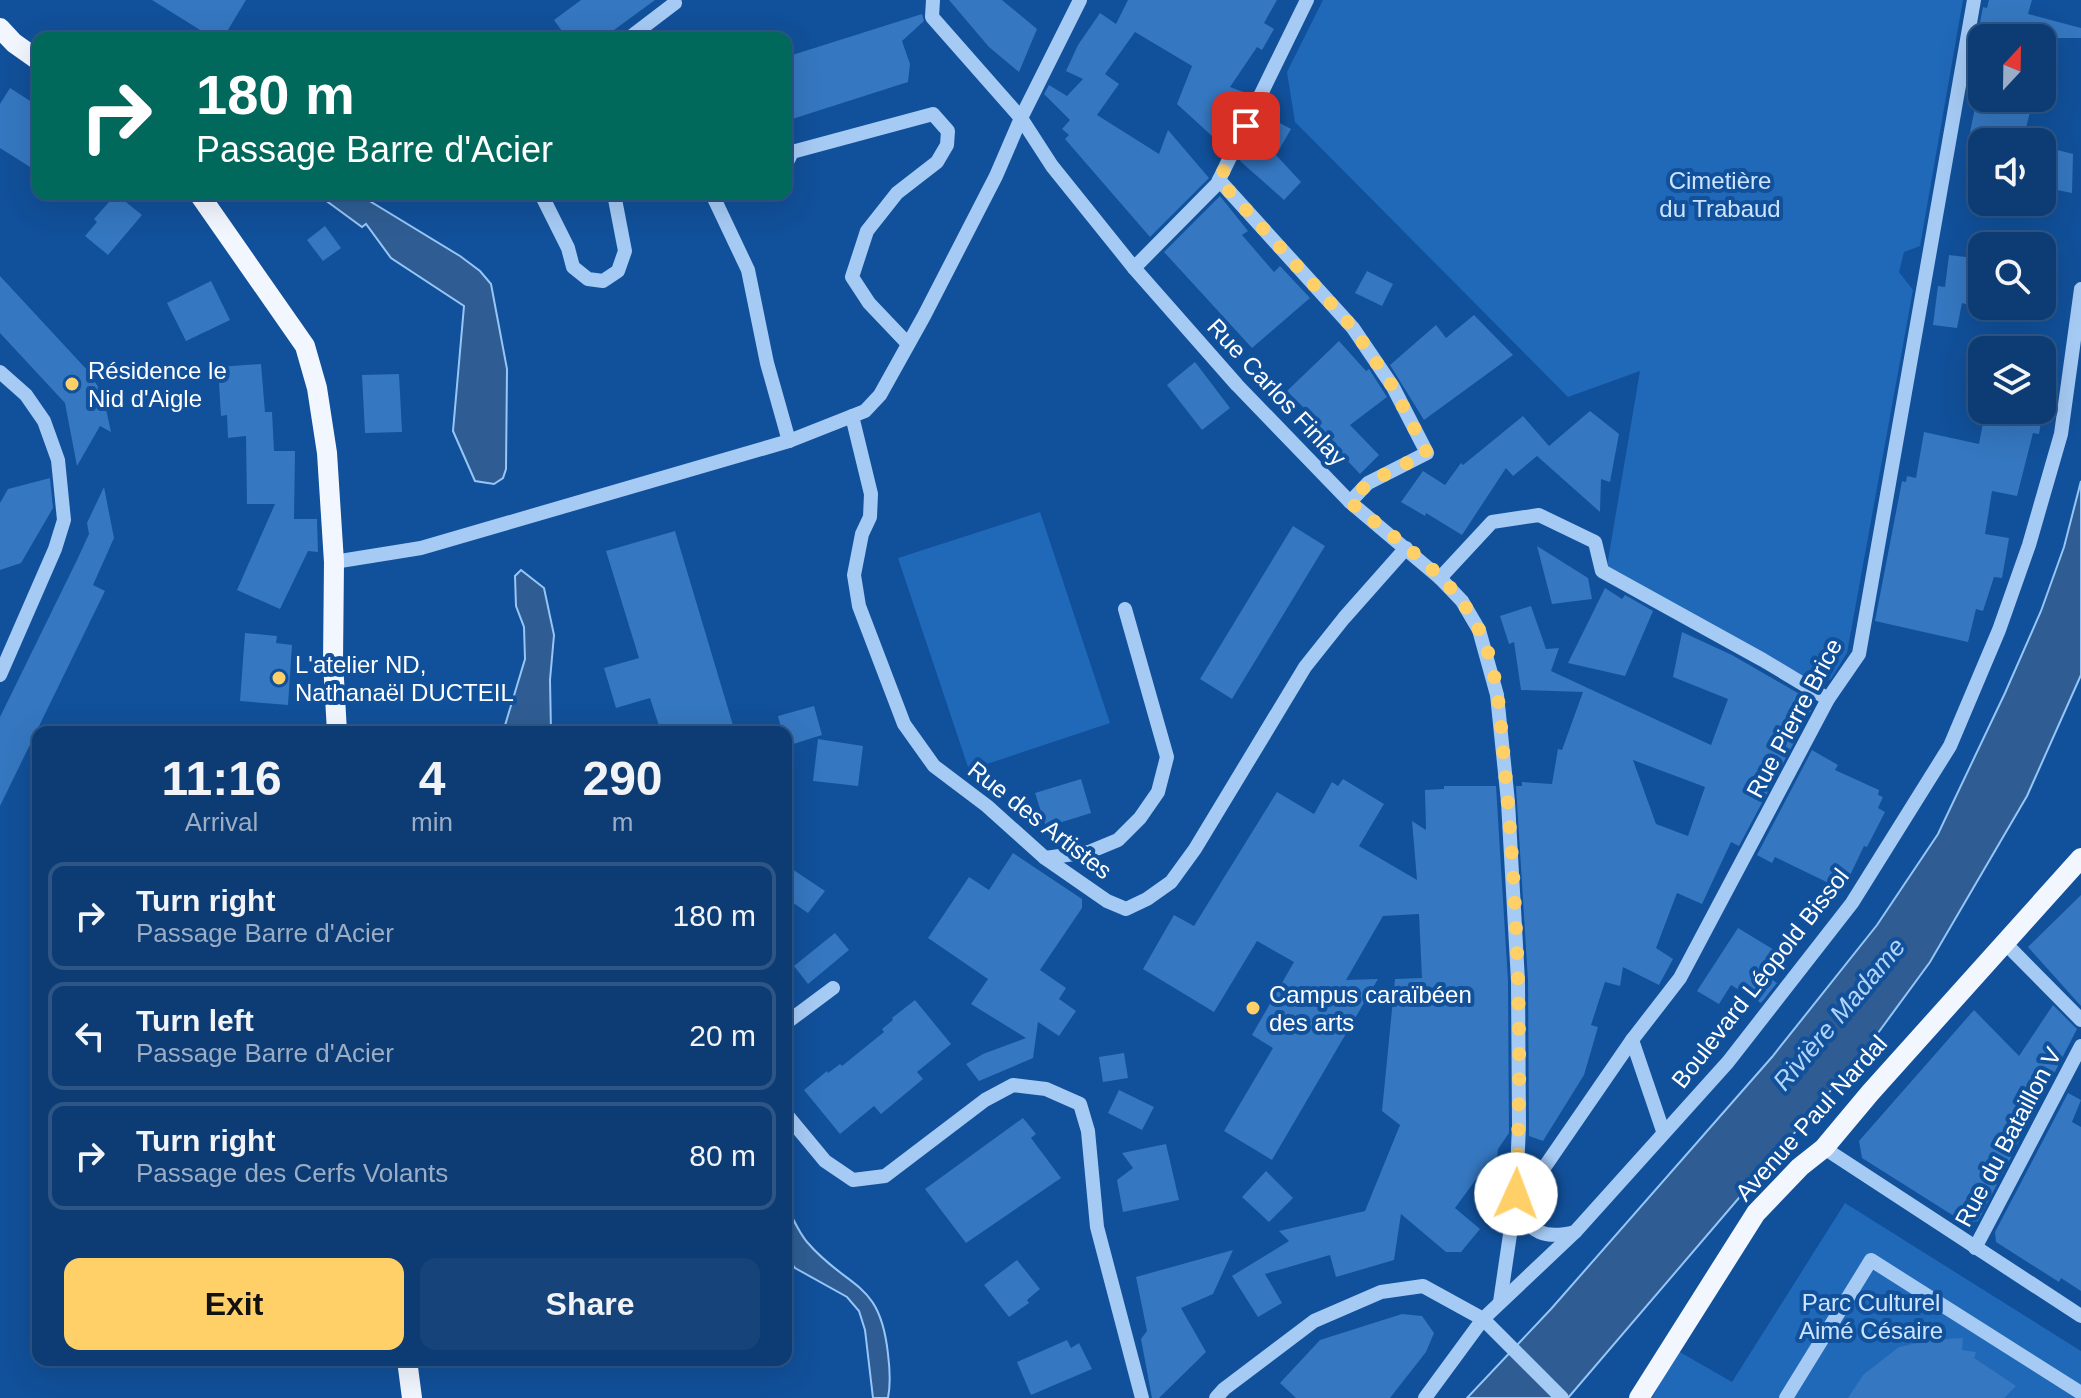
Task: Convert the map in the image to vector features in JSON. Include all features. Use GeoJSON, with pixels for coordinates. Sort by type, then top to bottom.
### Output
{"type":"FeatureCollection","features":[{"type":"Feature","properties":{"kind":"main road"},"geometry":{"type":"LineString","coordinates":[[0,28],[32,56]]}},
{"type":"Feature","properties":{"kind":"main road"},"geometry":{"type":"LineString","coordinates":[[203,200],[305,346],[317,388],[327,453],[334,562],[333,662],[337,726]]}},
{"type":"Feature","properties":{"kind":"main road","name":"Avenue Paul Nardal"},"geometry":{"type":"LineString","coordinates":[[1639,1398],[1756,1213],[1800,1167],[1824,1148],[2081,858]]}},
{"type":"Feature","properties":{"kind":"main road"},"geometry":{"type":"LineString","coordinates":[[408,1366],[412,1398]]}},
{"type":"Feature","properties":{"kind":"street","name":"Rue Carlos Finlay"},"geometry":{"type":"LineString","coordinates":[[933,0],[932,17],[1021,118],[1052,166],[1134,268],[1237,385],[1350,502],[1440,578],[1462,601],[1479,630],[1497,695],[1508,802],[1518,981],[1519,1126],[1515,1201],[1500,1302]]}},
{"type":"Feature","properties":{"kind":"street"},"geometry":{"type":"LineString","coordinates":[[334,562],[421,548],[789,441],[873,405],[996,176],[1021,118],[1080,0]]}},
{"type":"Feature","properties":{"kind":"street"},"geometry":{"type":"LineString","coordinates":[[1134,268],[1219,180],[1307,0]]}},
{"type":"Feature","properties":{"kind":"street","name":"Rue Pierre Brice"},"geometry":{"type":"LineString","coordinates":[[1515,1201],[1526,1194],[1632,1040],[1680,978],[1828,699],[1859,654],[1974,0]]}},
{"type":"Feature","properties":{"kind":"street"},"geometry":{"type":"LineString","coordinates":[[637,32],[675,3]]}},
{"type":"Feature","properties":{"kind":"street"},"geometry":{"type":"LineString","coordinates":[[792,152],[933,114],[948,131],[947,145],[937,162],[897,193],[867,231],[852,277],[869,303],[908,344]]}},
{"type":"Feature","properties":{"kind":"street"},"geometry":{"type":"LineString","coordinates":[[1219,180],[1353,328],[1393,387],[1427,453],[1368,483],[1350,502]]}},
{"type":"Feature","properties":{"kind":"street"},"geometry":{"type":"LineString","coordinates":[[544,200],[568,248],[573,267],[588,279],[603,281],[618,271],[625,251],[615,200]]}},
{"type":"Feature","properties":{"kind":"street"},"geometry":{"type":"LineString","coordinates":[[715,200],[748,270],[767,363],[789,441]]}},
{"type":"Feature","properties":{"kind":"street","name":"Boulevard Léopold Bissol"},"geometry":{"type":"LineString","coordinates":[[1425,1398],[1483,1319],[1575,1232],[1728,1062],[1852,903],[1950,746],[1999,630],[2033,532],[2061,434],[2081,289]]}},
{"type":"Feature","properties":{"kind":"street"},"geometry":{"type":"LineString","coordinates":[[0,372],[26,395],[44,421],[58,460],[64,520],[55,549],[0,675]]}},
{"type":"Feature","properties":{"kind":"street","name":"Rue des Artistes"},"geometry":{"type":"LineString","coordinates":[[852,416],[871,494],[870,517],[862,534],[854,575],[864,619],[904,724],[934,766],[987,806],[1045,858],[1107,901],[1126,909],[1171,882],[1236,783],[1305,667],[1406,548]]}},
{"type":"Feature","properties":{"kind":"street"},"geometry":{"type":"LineString","coordinates":[[1440,578],[1492,522],[1539,515],[1595,542],[1602,571],[1828,699]]}},
{"type":"Feature","properties":{"kind":"street"},"geometry":{"type":"LineString","coordinates":[[1045,858],[1089,852],[1118,840],[1140,818],[1158,792],[1167,757],[1125,609]]}},
{"type":"Feature","properties":{"kind":"street"},"geometry":{"type":"LineString","coordinates":[[2004,942],[2081,1020]]}},
{"type":"Feature","properties":{"kind":"street"},"geometry":{"type":"LineString","coordinates":[[792,1019],[833,988]]}},
{"type":"Feature","properties":{"kind":"street"},"geometry":{"type":"LineString","coordinates":[[1632,1040],[1663,1131]]}},
{"type":"Feature","properties":{"kind":"street","name":"Rue du Bataillon V"},"geometry":{"type":"LineString","coordinates":[[1975,1248],[2081,1046]]}},
{"type":"Feature","properties":{"kind":"street"},"geometry":{"type":"LineString","coordinates":[[792,1121],[825,1161],[853,1180],[885,1176],[985,1100],[1013,1085],[1046,1089],[1080,1104],[1088,1131],[1097,1227],[1142,1398]]}},
{"type":"Feature","properties":{"kind":"street"},"geometry":{"type":"LineString","coordinates":[[1824,1148],[2081,1316]]}},
{"type":"Feature","properties":{"kind":"street"},"geometry":{"type":"LineString","coordinates":[[1515,1201],[1528,1225],[1542,1235],[1560,1236],[1575,1232]]}},
{"type":"Feature","properties":{"kind":"street"},"geometry":{"type":"LineString","coordinates":[[1786,1398],[1871,1260],[2081,1393]]}},
{"type":"Feature","properties":{"kind":"street"},"geometry":{"type":"LineString","coordinates":[[1216,1398],[1314,1321],[1381,1292],[1423,1286],[1483,1319],[1562,1398]]}},
{"type":"Feature","properties":{"kind":"green space","name":"Cimetière du Trabaud"},"geometry":{"type":"Polygon","coordinates":[[[1323,0],[1963,0],[1920,246],[1904,252],[1899,272],[1913,290],[1847,653],[1831,679],[1819,685],[1607,566],[1640,371],[1568,397],[1295,122],[1287,72],[1323,0]]]}},
{"type":"Feature","properties":{"kind":"green space"},"geometry":{"type":"Polygon","coordinates":[[[1040,512],[1110,723],[969,770],[898,558],[1040,512]]]}},
{"type":"Feature","properties":{"kind":"green space","name":"Parc Culturel Aimé Césaire"},"geometry":{"type":"Polygon","coordinates":[[[1845,1203],[2081,1351],[2081,1398],[1652,1398],[1678,1351],[1732,1382],[1845,1203]]]}},
{"type":"Feature","properties":{"kind":"water"},"geometry":{"type":"Polygon","coordinates":[[[325,200],[368,200],[460,256],[491,284],[507,369],[506,469],[503,478],[494,484],[475,481],[453,431],[464,306],[391,258],[366,224],[362,227],[325,200]]]}},
{"type":"Feature","properties":{"kind":"water","name":"Rivière Madame"},"geometry":{"type":"Polygon","coordinates":[[[2081,481],[2081,675],[2027,796],[1930,962],[1867,1048],[1568,1398],[1467,1398],[1551,1309],[1772,1057],[1877,925],[1938,834],[2041,611],[2064,547],[2081,481]]]}},
{"type":"Feature","properties":{"kind":"water"},"geometry":{"type":"Polygon","coordinates":[[[521,570],[544,588],[554,635],[550,680],[551,726],[505,726],[525,659],[524,627],[516,606],[515,576],[521,570]]]}},
{"type":"Feature","properties":{"kind":"water"},"geometry":{"type":"Polygon","coordinates":[[[792,1216],[807,1242],[860,1288],[878,1312],[888,1354],[888,1398],[873,1398],[865,1330],[859,1311],[847,1297],[792,1264],[792,1216]]]}},
{"type":"Feature","properties":{"kind":"building"},"geometry":{"type":"Polygon","coordinates":[[[152,0],[246,0],[227,32],[203,32],[152,0]]]}},
{"type":"Feature","properties":{"kind":"building"},"geometry":{"type":"Polygon","coordinates":[[[581,0],[655,0],[611,32],[563,32],[554,20],[581,0]]]}},
{"type":"Feature","properties":{"kind":"building"},"geometry":{"type":"Polygon","coordinates":[[[949,0],[1002,0],[1037,29],[1019,72],[989,47],[949,0]]]}},
{"type":"Feature","properties":{"kind":"building"},"geometry":{"type":"Polygon","coordinates":[[[1128,0],[1277,0],[1264,23],[1274,29],[1262,50],[1257,47],[1230,87],[1246,93],[1241,102],[1245,104],[1224,147],[1177,104],[1192,66],[1135,32],[1105,74],[1119,84],[1097,115],[1159,154],[1168,130],[1209,178],[1150,237],[1065,139],[1069,135],[1062,129],[1070,120],[1044,94],[1049,85],[1067,96],[1083,79],[1066,71],[1078,45],[1100,13],[1116,24],[1128,0]]]}},
{"type":"Feature","properties":{"kind":"building"},"geometry":{"type":"Polygon","coordinates":[[[1989,0],[2032,0],[2028,14],[2081,28],[2081,38],[2056,38],[2056,24],[1980,24],[1983,7],[1987,8],[1989,0]]]}},
{"type":"Feature","properties":{"kind":"building"},"geometry":{"type":"Polygon","coordinates":[[[922,14],[924,21],[902,41],[910,64],[908,82],[792,119],[792,55],[922,14]]]}},
{"type":"Feature","properties":{"kind":"building"},"geometry":{"type":"Polygon","coordinates":[[[10,88],[32,102],[32,168],[0,148],[0,104],[10,88]]]}},
{"type":"Feature","properties":{"kind":"building"},"geometry":{"type":"Polygon","coordinates":[[[1974,112],[2030,112],[2026,128],[1971,128],[1974,112]]]}},
{"type":"Feature","properties":{"kind":"building"},"geometry":{"type":"Polygon","coordinates":[[[1263,114],[1291,129],[1276,155],[1301,182],[1284,200],[1240,161],[1263,114]]]}},
{"type":"Feature","properties":{"kind":"building"},"geometry":{"type":"Polygon","coordinates":[[[2056,150],[2073,154],[2072,193],[2056,190],[2056,150]]]}},
{"type":"Feature","properties":{"kind":"building"},"geometry":{"type":"Polygon","coordinates":[[[1220,196],[1248,231],[1242,235],[1274,272],[1280,266],[1310,298],[1252,348],[1164,252],[1220,196]]]}},
{"type":"Feature","properties":{"kind":"building"},"geometry":{"type":"Polygon","coordinates":[[[111,200],[123,200],[142,215],[108,255],[85,236],[97,222],[94,219],[111,200]]]}},
{"type":"Feature","properties":{"kind":"building"},"geometry":{"type":"Polygon","coordinates":[[[325,226],[341,248],[323,261],[307,240],[325,226]]]}},
{"type":"Feature","properties":{"kind":"building"},"geometry":{"type":"Polygon","coordinates":[[[1949,255],[1968,257],[1968,305],[1962,303],[1957,328],[1933,325],[1938,286],[1945,287],[1949,255]]]}},
{"type":"Feature","properties":{"kind":"building"},"geometry":{"type":"Polygon","coordinates":[[[1367,271],[1393,284],[1382,306],[1355,293],[1367,271]]]}},
{"type":"Feature","properties":{"kind":"building","name":"Résidence le Nid d'Aigle"},"geometry":{"type":"Polygon","coordinates":[[[0,276],[89,372],[103,395],[111,432],[100,426],[77,466],[65,403],[0,333],[0,276]]]}},
{"type":"Feature","properties":{"kind":"building"},"geometry":{"type":"Polygon","coordinates":[[[211,281],[230,320],[186,341],[167,303],[211,281]]]}},
{"type":"Feature","properties":{"kind":"building"},"geometry":{"type":"Polygon","coordinates":[[[1474,315],[1513,355],[1424,420],[1390,365],[1436,325],[1446,338],[1474,315]]]}},
{"type":"Feature","properties":{"kind":"building"},"geometry":{"type":"Polygon","coordinates":[[[1339,341],[1366,371],[1369,369],[1387,397],[1350,425],[1379,455],[1360,474],[1329,441],[1326,444],[1301,413],[1306,410],[1287,391],[1339,341]]]}},
{"type":"Feature","properties":{"kind":"building"},"geometry":{"type":"Polygon","coordinates":[[[1195,362],[1230,408],[1202,430],[1167,385],[1195,362]]]}},
{"type":"Feature","properties":{"kind":"building"},"geometry":{"type":"Polygon","coordinates":[[[261,364],[265,412],[272,412],[274,451],[295,451],[294,519],[317,519],[318,552],[308,551],[280,609],[237,590],[275,504],[247,504],[246,436],[228,438],[227,415],[221,416],[218,367],[261,364]]]}},
{"type":"Feature","properties":{"kind":"building"},"geometry":{"type":"Polygon","coordinates":[[[399,374],[402,432],[365,433],[362,375],[399,374]]]}},
{"type":"Feature","properties":{"kind":"building"},"geometry":{"type":"Polygon","coordinates":[[[1590,411],[1619,434],[1610,482],[1601,479],[1600,512],[1537,456],[1513,476],[1506,468],[1462,535],[1401,502],[1423,471],[1445,485],[1461,463],[1463,465],[1523,416],[1549,446],[1590,411]]]}},
{"type":"Feature","properties":{"kind":"building"},"geometry":{"type":"Polygon","coordinates":[[[1983,424],[2041,424],[2039,434],[2033,433],[2017,496],[1992,491],[1985,534],[2009,538],[2002,578],[1994,577],[1983,611],[1976,609],[1968,642],[1875,621],[1902,481],[1906,482],[1907,476],[1916,478],[1924,432],[1979,444],[1983,424]]]}},
{"type":"Feature","properties":{"kind":"building"},"geometry":{"type":"Polygon","coordinates":[[[50,478],[53,508],[21,563],[0,570],[0,503],[8,489],[50,478]]]}},
{"type":"Feature","properties":{"kind":"building"},"geometry":{"type":"Polygon","coordinates":[[[104,487],[114,538],[93,585],[105,591],[39,726],[32,726],[32,740],[0,806],[0,717],[89,534],[87,523],[104,487]]]}},
{"type":"Feature","properties":{"kind":"building"},"geometry":{"type":"Polygon","coordinates":[[[1293,526],[1325,546],[1232,699],[1200,679],[1293,526]]]}},
{"type":"Feature","properties":{"kind":"building"},"geometry":{"type":"Polygon","coordinates":[[[675,531],[733,726],[659,726],[650,698],[616,708],[604,668],[639,658],[606,551],[675,531]]]}},
{"type":"Feature","properties":{"kind":"building"},"geometry":{"type":"Polygon","coordinates":[[[1537,546],[1588,578],[1592,599],[1552,604],[1537,546]]]}},
{"type":"Feature","properties":{"kind":"building"},"geometry":{"type":"Polygon","coordinates":[[[1605,588],[1622,599],[1625,595],[1653,611],[1625,676],[1568,663],[1605,588]]]}},
{"type":"Feature","properties":{"kind":"building"},"geometry":{"type":"Polygon","coordinates":[[[1531,606],[1546,649],[1559,648],[1551,671],[1711,745],[1728,699],[1673,677],[1682,632],[1732,655],[1815,703],[1739,846],[1731,842],[1702,904],[1677,893],[1656,948],[1673,959],[1659,985],[1623,967],[1620,986],[1605,982],[1591,1025],[1598,1027],[1584,1075],[1543,1141],[1529,1136],[1528,981],[1516,786],[1522,786],[1522,782],[1552,784],[1558,749],[1562,750],[1583,692],[1521,690],[1514,642],[1509,644],[1500,616],[1531,606]],[[1633,760],[1656,824],[1688,836],[1705,787],[1633,760]]]}},
{"type":"Feature","properties":{"kind":"building"},"geometry":{"type":"Polygon","coordinates":[[[245,633],[277,636],[276,643],[292,645],[288,705],[240,701],[245,633]]]}},
{"type":"Feature","properties":{"kind":"building"},"geometry":{"type":"Polygon","coordinates":[[[814,706],[822,735],[792,744],[792,726],[780,726],[778,716],[814,706]]]}},
{"type":"Feature","properties":{"kind":"building"},"geometry":{"type":"Polygon","coordinates":[[[818,739],[863,746],[858,786],[813,781],[818,739]]]}},
{"type":"Feature","properties":{"kind":"building"},"geometry":{"type":"Polygon","coordinates":[[[1812,750],[1838,765],[1835,770],[1879,790],[1878,795],[1883,797],[1878,808],[1885,812],[1843,890],[1775,857],[1772,863],[1757,855],[1812,750]]]}},
{"type":"Feature","properties":{"kind":"building"},"geometry":{"type":"Polygon","coordinates":[[[1081,779],[1091,813],[1046,827],[1035,793],[1081,779]]]}},
{"type":"Feature","properties":{"kind":"building"},"geometry":{"type":"Polygon","coordinates":[[[1343,779],[1384,804],[1359,846],[1417,880],[1412,821],[1426,830],[1425,790],[1444,789],[1444,786],[1496,786],[1508,981],[1509,1133],[1498,1149],[1496,1167],[1488,1163],[1455,1208],[1480,1229],[1461,1252],[1446,1252],[1401,1214],[1394,1260],[1336,1277],[1330,1255],[1265,1274],[1282,1303],[1258,1317],[1232,1276],[1289,1241],[1279,1231],[1365,1211],[1400,1125],[1382,1111],[1395,979],[1422,978],[1419,914],[1383,916],[1346,980],[1378,979],[1272,1160],[1224,1131],[1273,1048],[1252,1035],[1294,962],[1257,941],[1214,1012],[1143,969],[1174,915],[1194,926],[1277,792],[1314,814],[1332,782],[1338,786],[1343,779]]]}},
{"type":"Feature","properties":{"kind":"building"},"geometry":{"type":"Polygon","coordinates":[[[1013,853],[1082,899],[1082,908],[1040,970],[1066,988],[1059,999],[1076,1011],[1059,1036],[1038,1022],[1033,1058],[979,1081],[966,1064],[983,1054],[1026,1038],[971,1004],[988,979],[928,938],[969,877],[989,890],[1013,853]]]}},
{"type":"Feature","properties":{"kind":"building"},"geometry":{"type":"Polygon","coordinates":[[[792,869],[825,891],[808,913],[792,902],[792,869]]]}},
{"type":"Feature","properties":{"kind":"building"},"geometry":{"type":"Polygon","coordinates":[[[2081,895],[2081,1006],[2028,947],[2081,895]]]}},
{"type":"Feature","properties":{"kind":"building"},"geometry":{"type":"Polygon","coordinates":[[[1738,928],[1781,954],[1768,977],[1777,983],[1761,1003],[1731,985],[1719,1004],[1697,991],[1738,928]]]}},
{"type":"Feature","properties":{"kind":"building"},"geometry":{"type":"Polygon","coordinates":[[[835,933],[849,950],[808,984],[794,966],[835,933]]]}},
{"type":"Feature","properties":{"kind":"building"},"geometry":{"type":"Polygon","coordinates":[[[915,1000],[951,1044],[917,1072],[923,1079],[881,1114],[874,1106],[840,1134],[804,1090],[827,1071],[840,1064],[842,1066],[884,1032],[882,1029],[892,1018],[915,1000]]]}},
{"type":"Feature","properties":{"kind":"building"},"geometry":{"type":"Polygon","coordinates":[[[2053,1005],[2077,1029],[1978,1221],[1965,1223],[1862,1158],[1859,1141],[1974,1010],[2019,1056],[2053,1005]]]}},
{"type":"Feature","properties":{"kind":"building"},"geometry":{"type":"Polygon","coordinates":[[[1124,1053],[1128,1078],[1103,1082],[1099,1057],[1124,1053]]]}},
{"type":"Feature","properties":{"kind":"building"},"geometry":{"type":"Polygon","coordinates":[[[1119,1090],[1154,1107],[1142,1130],[1108,1113],[1119,1090]]]}},
{"type":"Feature","properties":{"kind":"building"},"geometry":{"type":"Polygon","coordinates":[[[2068,1093],[2081,1100],[2072,1122],[2081,1127],[2081,1291],[2061,1278],[2059,1282],[1996,1242],[1995,1232],[2068,1093]]]}},
{"type":"Feature","properties":{"kind":"building"},"geometry":{"type":"Polygon","coordinates":[[[1023,1118],[1036,1134],[1031,1138],[1061,1178],[966,1243],[925,1189],[1023,1118]]]}},
{"type":"Feature","properties":{"kind":"building"},"geometry":{"type":"Polygon","coordinates":[[[1166,1144],[1179,1200],[1123,1212],[1117,1180],[1133,1168],[1122,1153],[1166,1144]]]}},
{"type":"Feature","properties":{"kind":"building"},"geometry":{"type":"Polygon","coordinates":[[[1266,1171],[1293,1198],[1269,1222],[1242,1197],[1266,1171]]]}},
{"type":"Feature","properties":{"kind":"building"},"geometry":{"type":"Polygon","coordinates":[[[1233,1250],[1213,1294],[1181,1308],[1206,1352],[1159,1398],[1152,1398],[1141,1339],[1147,1331],[1136,1277],[1233,1250]]]}},
{"type":"Feature","properties":{"kind":"building"},"geometry":{"type":"Polygon","coordinates":[[[1017,1260],[1040,1289],[1027,1300],[1029,1303],[1009,1317],[984,1285],[1017,1260]]]}},
{"type":"Feature","properties":{"kind":"building"},"geometry":{"type":"Polygon","coordinates":[[[1402,1314],[1422,1316],[1434,1333],[1426,1352],[1390,1398],[1296,1398],[1280,1383],[1320,1340],[1402,1314]]]}},
{"type":"Feature","properties":{"kind":"building"},"geometry":{"type":"Polygon","coordinates":[[[1963,1338],[1962,1350],[1976,1352],[1974,1358],[2016,1386],[2004,1398],[1848,1398],[1863,1375],[1899,1347],[1930,1340],[1963,1338]]]}},
{"type":"Feature","properties":{"kind":"building"},"geometry":{"type":"Polygon","coordinates":[[[1067,1340],[1071,1348],[1079,1343],[1092,1369],[1031,1395],[1017,1362],[1067,1340]]]}},
{"type":"Feature","properties":{"kind":"place","name":"Résidence le Nid d'Aigle"},"geometry":{"type":"Point","coordinates":[72,384]}},
{"type":"Feature","properties":{"kind":"place","name":"L'atelier ND, Nathanaël DUCTEIL"},"geometry":{"type":"Point","coordinates":[279,678]}},
{"type":"Feature","properties":{"kind":"place","name":"Campus caraïbéen des arts"},"geometry":{"type":"Point","coordinates":[1253,1008]}},
{"type":"Feature","properties":{"kind":"route"},"geometry":{"type":"LineString","coordinates":[[1246,126],[1219,180],[1353,328],[1393,387],[1427,453],[1368,483],[1350,502],[1440,578],[1462,601],[1479,630],[1489,660],[1497,695],[1508,802],[1518,981],[1516,1194]]}}]}
